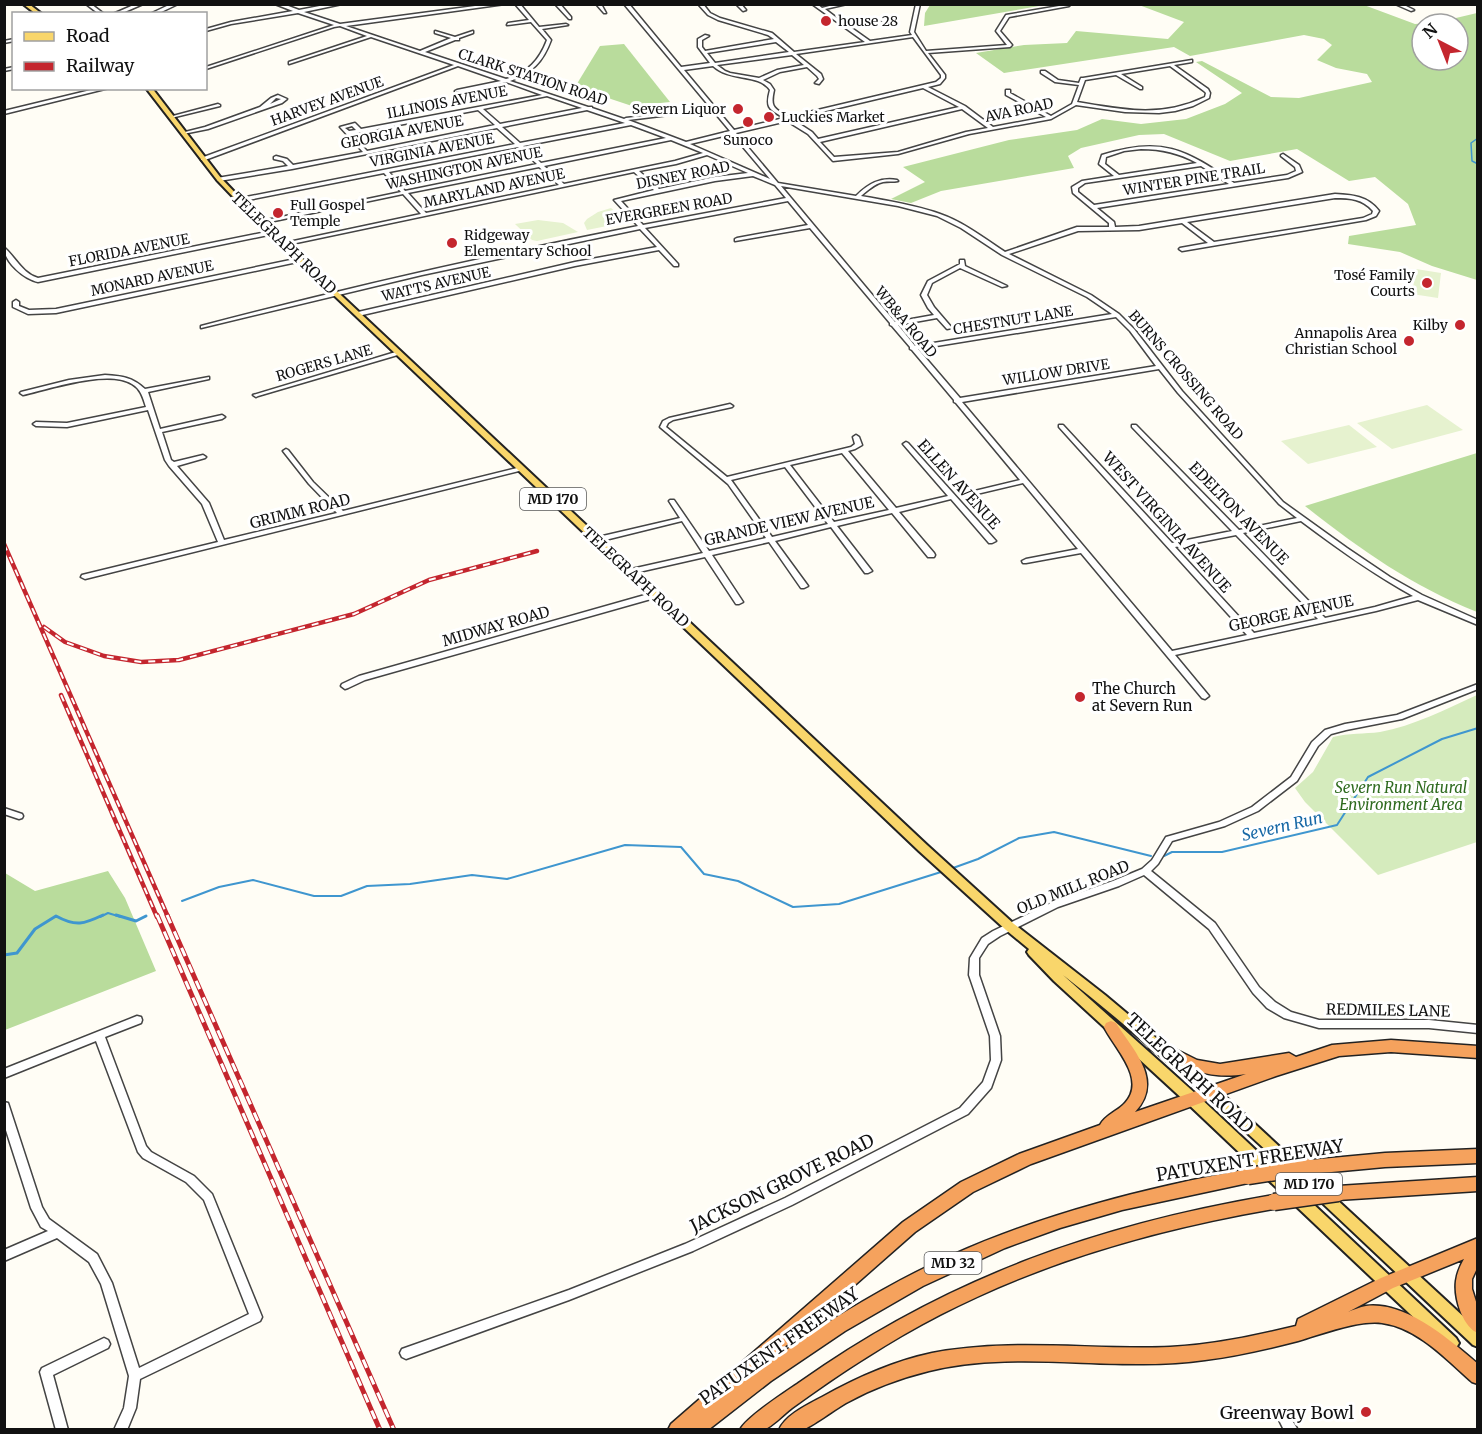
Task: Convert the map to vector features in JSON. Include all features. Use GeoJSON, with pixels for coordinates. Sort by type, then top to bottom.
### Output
{"type":"FeatureCollection","features":[{"type":"Feature","properties":{"kind":"highway"},"geometry":{"type":"LineString","coordinates":[[1092,1135],[1130,1110],[1141,1092],[1142,1083],[1137,1067],[1111,1027]]}},
{"type":"Feature","properties":{"kind":"highway"},"geometry":{"type":"LineString","coordinates":[[1155,1045],[1197,1068],[1222,1072],[1340,1050],[1415,1046],[1478,1052]]}},
{"type":"Feature","properties":{"kind":"highway"},"geometry":{"type":"LineString","coordinates":[[677,1430],[885,1247],[947,1200],[1025,1159],[1340,1050]]}},
{"type":"Feature","properties":{"kind":"highway","name":"PATUXENT FREEWAY"},"geometry":{"type":"LineString","coordinates":[[693,1430],[822,1335],[934,1272],[997,1244],[1106,1206],[1199,1184],[1310,1167],[1385,1160],[1478,1156]]}},
{"type":"Feature","properties":{"kind":"highway","name":"MD 32"},"geometry":{"type":"LineString","coordinates":[[749,1430],[843,1362],[900,1327],[1013,1271],[1123,1232],[1216,1211],[1338,1193],[1478,1184]]}},
{"type":"Feature","properties":{"kind":"highway"},"geometry":{"type":"LineString","coordinates":[[1269,1339],[1309,1323],[1407,1274],[1478,1245]]}},
{"type":"Feature","properties":{"kind":"highway"},"geometry":{"type":"LineString","coordinates":[[1478,1253],[1465,1271],[1463,1295],[1478,1325]]}},
{"type":"Feature","properties":{"kind":"highway"},"geometry":{"type":"LineString","coordinates":[[788,1430],[819,1408],[868,1383],[922,1365],[951,1359],[1022,1354],[1169,1355],[1228,1350],[1367,1314],[1382,1314],[1409,1322],[1478,1376]]}},
{"type":"Feature","properties":{"kind":"main road","name":"TELEGRAPH ROAD"},"geometry":{"type":"LineString","coordinates":[[151,90],[219,179],[271,233],[1010,927],[1058,978],[1478,1368]]}},
{"type":"Feature","properties":{"kind":"main road","name":"TELEGRAPH ROAD"},"geometry":{"type":"LineString","coordinates":[[1010,927],[1101,998],[1212,1093],[1478,1340]]}},
{"type":"Feature","properties":{"kind":"street"},"geometry":{"type":"LineString","coordinates":[[88,4],[99,12]]}},
{"type":"Feature","properties":{"kind":"street"},"geometry":{"type":"LineString","coordinates":[[120,12],[141,4]]}},
{"type":"Feature","properties":{"kind":"street"},"geometry":{"type":"LineString","coordinates":[[157,12],[176,4]]}},
{"type":"Feature","properties":{"kind":"street","name":"CLARK STATION ROAD"},"geometry":{"type":"LineString","coordinates":[[278,4],[590,108],[673,138],[776,184]]}},
{"type":"Feature","properties":{"kind":"street"},"geometry":{"type":"LineString","coordinates":[[207,30],[231,23],[340,4]]}},
{"type":"Feature","properties":{"kind":"street"},"geometry":{"type":"LineString","coordinates":[[207,68],[340,25],[503,4]]}},
{"type":"Feature","properties":{"kind":"street"},"geometry":{"type":"LineString","coordinates":[[457,91],[506,80],[531,70],[538,63],[549,43],[548,38],[517,4]]}},
{"type":"Feature","properties":{"kind":"street"},"geometry":{"type":"LineString","coordinates":[[598,4],[605,12]]}},
{"type":"Feature","properties":{"kind":"street","name":"WB&A ROAD"},"geometry":{"type":"LineString","coordinates":[[626,4],[1169,654]]}},
{"type":"Feature","properties":{"kind":"street"},"geometry":{"type":"LineString","coordinates":[[700,4],[715,18],[763,30],[778,40],[820,77],[817,83]]}},
{"type":"Feature","properties":{"kind":"street"},"geometry":{"type":"LineString","coordinates":[[738,4],[744,10]]}},
{"type":"Feature","properties":{"kind":"street"},"geometry":{"type":"LineString","coordinates":[[814,4],[869,42]]}},
{"type":"Feature","properties":{"kind":"street"},"geometry":{"type":"LineString","coordinates":[[821,9],[845,4]]}},
{"type":"Feature","properties":{"kind":"street"},"geometry":{"type":"LineString","coordinates":[[687,144],[938,83],[943,76],[914,36],[912,25],[918,4]]}},
{"type":"Feature","properties":{"kind":"street"},"geometry":{"type":"LineString","coordinates":[[1396,4],[1412,10]]}},
{"type":"Feature","properties":{"kind":"street"},"geometry":{"type":"LineString","coordinates":[[94,8],[103,5]]}},
{"type":"Feature","properties":{"kind":"street"},"geometry":{"type":"LineString","coordinates":[[559,5],[570,18]]}},
{"type":"Feature","properties":{"kind":"street"},"geometry":{"type":"LineString","coordinates":[[925,52],[1006,47],[1010,44],[998,30],[1007,16],[1069,5]]}},
{"type":"Feature","properties":{"kind":"street"},"geometry":{"type":"LineString","coordinates":[[479,8],[486,15]]}},
{"type":"Feature","properties":{"kind":"street"},"geometry":{"type":"LineString","coordinates":[[842,23],[884,19]]}},
{"type":"Feature","properties":{"kind":"street"},"geometry":{"type":"LineString","coordinates":[[508,24],[532,21]]}},
{"type":"Feature","properties":{"kind":"street"},"geometry":{"type":"LineString","coordinates":[[539,28],[566,25]]}},
{"type":"Feature","properties":{"kind":"street"},"geometry":{"type":"LineString","coordinates":[[437,32],[457,39]]}},
{"type":"Feature","properties":{"kind":"street"},"geometry":{"type":"LineString","coordinates":[[420,52],[471,32]]}},
{"type":"Feature","properties":{"kind":"street"},"geometry":{"type":"LineString","coordinates":[[291,63],[371,36]]}},
{"type":"Feature","properties":{"kind":"street"},"geometry":{"type":"LineString","coordinates":[[707,36],[699,42],[715,65],[727,73],[758,80],[770,86],[771,107],[817,141],[963,107]]}},
{"type":"Feature","properties":{"kind":"street"},"geometry":{"type":"LineString","coordinates":[[680,69],[914,36]]}},
{"type":"Feature","properties":{"kind":"street"},"geometry":{"type":"LineString","coordinates":[[704,52],[778,40]]}},
{"type":"Feature","properties":{"kind":"street"},"geometry":{"type":"LineString","coordinates":[[1043,72],[1057,81],[1080,84],[1088,78],[1190,61]]}},
{"type":"Feature","properties":{"kind":"street"},"geometry":{"type":"LineString","coordinates":[[1075,103],[1150,114],[1207,98],[1206,90],[1170,64]]}},
{"type":"Feature","properties":{"kind":"street","name":"HARVEY AVENUE"},"geometry":{"type":"LineString","coordinates":[[203,159],[459,65]]}},
{"type":"Feature","properties":{"kind":"street"},"geometry":{"type":"LineString","coordinates":[[758,80],[779,71],[807,66]]}},
{"type":"Feature","properties":{"kind":"street"},"geometry":{"type":"LineString","coordinates":[[1116,73],[1140,88]]}},
{"type":"Feature","properties":{"kind":"street","name":"AVA ROAD"},"geometry":{"type":"LineString","coordinates":[[817,141],[833,159],[898,153],[936,141],[1052,118],[1075,103],[1080,84]]}},
{"type":"Feature","properties":{"kind":"street"},"geometry":{"type":"LineString","coordinates":[[925,87],[963,107],[993,129]]}},
{"type":"Feature","properties":{"kind":"street"},"geometry":{"type":"LineString","coordinates":[[4,113],[99,90]]}},
{"type":"Feature","properties":{"kind":"street"},"geometry":{"type":"LineString","coordinates":[[1008,91],[1008,94],[1030,108],[1052,118]]}},
{"type":"Feature","properties":{"kind":"street","name":"ILLINOIS AVENUE"},"geometry":{"type":"LineString","coordinates":[[365,151],[342,127],[346,124],[353,124],[360,130],[551,95]]}},
{"type":"Feature","properties":{"kind":"street"},"geometry":{"type":"LineString","coordinates":[[171,117],[218,105]]}},
{"type":"Feature","properties":{"kind":"street"},"geometry":{"type":"LineString","coordinates":[[183,133],[206,128],[262,108]]}},
{"type":"Feature","properties":{"kind":"street"},"geometry":{"type":"LineString","coordinates":[[479,108],[563,186]]}},
{"type":"Feature","properties":{"kind":"street","name":"GEORGIA AVENUE"},"geometry":{"type":"LineString","coordinates":[[219,179],[292,167],[590,108]]}},
{"type":"Feature","properties":{"kind":"street"},"geometry":{"type":"LineString","coordinates":[[623,120],[677,113]]}},
{"type":"Feature","properties":{"kind":"street","name":"VIRGINIA AVENUE"},"geometry":{"type":"LineString","coordinates":[[238,200],[631,123]]}},
{"type":"Feature","properties":{"kind":"street","name":"WASHINGTON AVENUE"},"geometry":{"type":"LineString","coordinates":[[260,222],[673,138]]}},
{"type":"Feature","properties":{"kind":"street"},"geometry":{"type":"LineString","coordinates":[[1117,176],[1102,164],[1102,159],[1109,154],[1142,146],[1164,148],[1201,164],[1234,185]]}},
{"type":"Feature","properties":{"kind":"street","name":"MARYLAND AVENUE"},"geometry":{"type":"LineString","coordinates":[[284,245],[636,171],[708,153]]}},
{"type":"Feature","properties":{"kind":"street","name":"WINTER PINE TRAIL"},"geometry":{"type":"LineString","coordinates":[[1093,207],[1288,176],[1299,172],[1297,166],[1283,155]]}},
{"type":"Feature","properties":{"kind":"street"},"geometry":{"type":"LineString","coordinates":[[276,158],[285,160],[292,167]]}},
{"type":"Feature","properties":{"kind":"street"},"geometry":{"type":"LineString","coordinates":[[1112,228],[1112,223],[1075,192],[1075,187],[1084,182],[1201,164]]}},
{"type":"Feature","properties":{"kind":"street"},"geometry":{"type":"LineString","coordinates":[[636,171],[660,192]]}},
{"type":"Feature","properties":{"kind":"street"},"geometry":{"type":"LineString","coordinates":[[386,172],[424,215]]}},
{"type":"Feature","properties":{"kind":"street","name":"DISNEY ROAD"},"geometry":{"type":"LineString","coordinates":[[641,226],[617,200],[715,179],[754,174]]}},
{"type":"Feature","properties":{"kind":"street"},"geometry":{"type":"LineString","coordinates":[[858,197],[866,188],[881,181],[895,182]]}},
{"type":"Feature","properties":{"kind":"street","name":"BURNS CROSSING ROAD"},"geometry":{"type":"LineString","coordinates":[[776,184],[907,205],[939,215],[958,224],[1004,254],[1079,291],[1117,315],[1136,334],[1160,367],[1266,489],[1302,519],[1372,569],[1419,597],[1478,623]]}},
{"type":"Feature","properties":{"kind":"street"},"geometry":{"type":"LineString","coordinates":[[1004,254],[1071,230],[1093,227],[1132,229],[1335,196],[1362,200],[1372,205],[1376,211],[1364,219],[1182,249]]}},
{"type":"Feature","properties":{"kind":"street","name":"EVERGREEN ROAD"},"geometry":{"type":"LineString","coordinates":[[203,327],[334,292],[558,242],[789,199]]}},
{"type":"Feature","properties":{"kind":"street"},"geometry":{"type":"LineString","coordinates":[[1183,221],[1213,244]]}},
{"type":"Feature","properties":{"kind":"street"},"geometry":{"type":"LineString","coordinates":[[641,226],[676,265]]}},
{"type":"Feature","properties":{"kind":"street"},"geometry":{"type":"LineString","coordinates":[[737,240],[811,226]]}},
{"type":"Feature","properties":{"kind":"street","name":"FLORIDA AVENUE"},"geometry":{"type":"LineString","coordinates":[[4,249],[30,279],[38,280],[271,233]]}},
{"type":"Feature","properties":{"kind":"street","name":"WATTS AVENUE"},"geometry":{"type":"LineString","coordinates":[[358,314],[575,264],[661,248]]}},
{"type":"Feature","properties":{"kind":"street","name":"MONARD AVENUE"},"geometry":{"type":"LineString","coordinates":[[16,302],[16,307],[22,310],[56,311],[300,260]]}},
{"type":"Feature","properties":{"kind":"street"},"geometry":{"type":"LineString","coordinates":[[949,328],[926,302],[924,295],[926,287],[937,278],[961,264],[1004,286]]}},
{"type":"Feature","properties":{"kind":"street","name":"CHESTNUT LANE"},"geometry":{"type":"LineString","coordinates":[[912,348],[1117,315]]}},
{"type":"Feature","properties":{"kind":"street"},"geometry":{"type":"LineString","coordinates":[[892,324],[938,316]]}},
{"type":"Feature","properties":{"kind":"street","name":"ROGERS LANE"},"geometry":{"type":"LineString","coordinates":[[256,395],[399,353]]}},
{"type":"Feature","properties":{"kind":"street","name":"WILLOW DRIVE"},"geometry":{"type":"LineString","coordinates":[[956,401],[1160,367]]}},
{"type":"Feature","properties":{"kind":"street"},"geometry":{"type":"LineString","coordinates":[[23,393],[104,377],[132,380],[144,391],[171,465],[205,503],[222,544]]}},
{"type":"Feature","properties":{"kind":"street"},"geometry":{"type":"LineString","coordinates":[[144,391],[207,378]]}},
{"type":"Feature","properties":{"kind":"street"},"geometry":{"type":"LineString","coordinates":[[730,406],[671,419],[663,425],[665,430],[726,479],[804,586]]}},
{"type":"Feature","properties":{"kind":"street"},"geometry":{"type":"LineString","coordinates":[[36,424],[67,425],[150,408]]}},
{"type":"Feature","properties":{"kind":"street"},"geometry":{"type":"LineString","coordinates":[[159,430],[222,417]]}},
{"type":"Feature","properties":{"kind":"street","name":"WEST VIRGINIA AVENUE"},"geometry":{"type":"LineString","coordinates":[[1061,426],[1252,636]]}},
{"type":"Feature","properties":{"kind":"street","name":"EDELTON AVENUE"},"geometry":{"type":"LineString","coordinates":[[1134,426],[1323,620]]}},
{"type":"Feature","properties":{"kind":"street"},"geometry":{"type":"LineString","coordinates":[[726,479],[859,446],[856,437]]}},
{"type":"Feature","properties":{"kind":"street","name":"ELLEN AVENUE"},"geometry":{"type":"LineString","coordinates":[[906,444],[992,541]]}},
{"type":"Feature","properties":{"kind":"street"},"geometry":{"type":"LineString","coordinates":[[843,450],[931,555]]}},
{"type":"Feature","properties":{"kind":"street"},"geometry":{"type":"LineString","coordinates":[[285,451],[311,483],[342,514]]}},
{"type":"Feature","properties":{"kind":"street"},"geometry":{"type":"LineString","coordinates":[[171,465],[203,457]]}},
{"type":"Feature","properties":{"kind":"street"},"geometry":{"type":"LineString","coordinates":[[786,465],[868,571]]}},
{"type":"Feature","properties":{"kind":"street","name":"GRIMM ROAD"},"geometry":{"type":"LineString","coordinates":[[84,577],[521,469]]}},
{"type":"Feature","properties":{"kind":"street"},"geometry":{"type":"LineString","coordinates":[[964,495],[1023,481]]}},
{"type":"Feature","properties":{"kind":"street","name":"GRANDE VIEW AVENUE"},"geometry":{"type":"LineString","coordinates":[[630,572],[953,497]]}},
{"type":"Feature","properties":{"kind":"street"},"geometry":{"type":"LineString","coordinates":[[672,501],[739,602]]}},
{"type":"Feature","properties":{"kind":"street"},"geometry":{"type":"LineString","coordinates":[[597,540],[684,519]]}},
{"type":"Feature","properties":{"kind":"street"},"geometry":{"type":"LineString","coordinates":[[1170,546],[1302,519]]}},
{"type":"Feature","properties":{"kind":"street"},"geometry":{"type":"LineString","coordinates":[[1026,561],[1081,551]]}},
{"type":"Feature","properties":{"kind":"street","name":"MIDWAY ROAD"},"geometry":{"type":"LineString","coordinates":[[345,686],[362,678],[655,595]]}},
{"type":"Feature","properties":{"kind":"street","name":"GEORGE AVENUE"},"geometry":{"type":"LineString","coordinates":[[1169,654],[1419,597]]}},
{"type":"Feature","properties":{"kind":"street"},"geometry":{"type":"LineString","coordinates":[[1169,654],[1204,696]]}},
{"type":"Feature","properties":{"kind":"street","name":"OLD MILL ROAD"},"geometry":{"type":"LineString","coordinates":[[1010,927],[1065,901],[1122,882],[1145,871],[1155,862],[1168,840],[1240,817],[1274,796],[1294,778],[1322,736],[1345,727],[1400,717],[1478,686]]}},
{"type":"Feature","properties":{"kind":"street"},"geometry":{"type":"LineString","coordinates":[[4,811],[19,816]]}},
{"type":"Feature","properties":{"kind":"street","name":"REDMILES LANE"},"geometry":{"type":"LineString","coordinates":[[1145,871],[1212,926],[1256,990],[1271,1005],[1288,1016],[1319,1024],[1429,1024],[1478,1029]]}},
{"type":"Feature","properties":{"kind":"street","name":"JACKSON GROVE ROAD"},"geometry":{"type":"LineString","coordinates":[[405,1353],[565,1297],[726,1231],[793,1200],[964,1111],[992,1079],[998,1048],[992,1021],[974,978],[974,958],[984,943],[1010,927]]}},
{"type":"Feature","properties":{"kind":"street"},"geometry":{"type":"LineString","coordinates":[[4,1074],[137,1020]]}},
{"type":"Feature","properties":{"kind":"street"},"geometry":{"type":"LineString","coordinates":[[99,1036],[142,1149],[147,1155],[190,1179],[208,1197],[256,1317],[135,1376]]}},
{"type":"Feature","properties":{"kind":"street"},"geometry":{"type":"LineString","coordinates":[[4,1106],[37,1208],[45,1223],[56,1233],[85,1251],[101,1270],[135,1376],[130,1408],[120,1430]]}},
{"type":"Feature","properties":{"kind":"street"},"geometry":{"type":"LineString","coordinates":[[4,1256],[56,1233]]}},
{"type":"Feature","properties":{"kind":"street"},"geometry":{"type":"LineString","coordinates":[[62,1430],[46,1372],[104,1344]]}},
{"type":"Feature","properties":{"kind":"street"},"geometry":{"type":"LineString","coordinates":[[1284,1418],[1292,1430]]}},
{"type":"Feature","properties":{"kind":"green space"},"geometry":{"type":"Polygon","coordinates":[[[930,5],[1045,5],[924,26],[925,13],[930,5]]]}},
{"type":"Feature","properties":{"kind":"green space"},"geometry":{"type":"Polygon","coordinates":[[[1139,5],[1364,5],[1410,22],[1410,72],[1470,72],[1470,15],[1477,13],[1477,280],[1432,266],[1400,252],[1348,244],[1349,236],[1416,225],[1408,204],[1375,177],[1349,181],[1297,149],[1230,161],[1164,134],[1139,135],[1081,148],[1068,156],[1074,168],[941,191],[911,203],[891,199],[925,182],[903,167],[1009,140],[1077,130],[1102,119],[1141,124],[1186,119],[1225,104],[1242,93],[1196,62],[1202,61],[1271,97],[1299,98],[1372,82],[1367,74],[1336,68],[1317,60],[1332,45],[1324,39],[1304,35],[1190,56],[1174,47],[1004,73],[976,53],[1024,45],[1067,43],[1076,31],[1168,39],[1184,22],[1139,5]]]}},
{"type":"Feature","properties":{"kind":"green space"},"geometry":{"type":"Polygon","coordinates":[[[624,44],[670,102],[632,106],[575,87],[600,46],[624,44]]]}},
{"type":"Feature","properties":{"kind":"green space"},"geometry":{"type":"Polygon","coordinates":[[[611,208],[627,222],[587,230],[584,223],[587,219],[611,208]]]}},
{"type":"Feature","properties":{"kind":"green space"},"geometry":{"type":"Polygon","coordinates":[[[538,220],[563,223],[578,232],[537,241],[532,240],[515,224],[538,220]]]}},
{"type":"Feature","properties":{"kind":"green space","name":"Tosé Family Courts"},"geometry":{"type":"Polygon","coordinates":[[[1416,269],[1441,273],[1438,298],[1412,294],[1416,269]]]}},
{"type":"Feature","properties":{"kind":"green space"},"geometry":{"type":"Polygon","coordinates":[[[1427,405],[1463,430],[1392,449],[1357,423],[1427,405]]]}},
{"type":"Feature","properties":{"kind":"green space"},"geometry":{"type":"Polygon","coordinates":[[[1349,425],[1377,447],[1308,464],[1281,441],[1349,425]]]}},
{"type":"Feature","properties":{"kind":"green space"},"geometry":{"type":"Polygon","coordinates":[[[1477,453],[1477,612],[1408,578],[1346,537],[1305,506],[1477,453]]]}},
{"type":"Feature","properties":{"kind":"green space","name":"Severn Run Natural Environment Area"},"geometry":{"type":"Polygon","coordinates":[[[1477,695],[1477,842],[1378,875],[1305,802],[1295,788],[1313,772],[1333,737],[1380,732],[1405,726],[1477,695]]]}},
{"type":"Feature","properties":{"kind":"green space"},"geometry":{"type":"Polygon","coordinates":[[[108,871],[125,898],[156,971],[5,1030],[5,873],[35,891],[108,871]]]}},
{"type":"Feature","properties":{"kind":"waterway","name":"Severn Run"},"geometry":{"type":"LineString","coordinates":[[1478,138],[1471,143],[1472,161],[1478,164]]}},
{"type":"Feature","properties":{"kind":"waterway","name":"Severn Run"},"geometry":{"type":"LineString","coordinates":[[1164,856],[1172,852],[1222,852],[1337,825],[1368,777],[1442,739],[1478,728]]}},
{"type":"Feature","properties":{"kind":"waterway"},"geometry":{"type":"LineString","coordinates":[[953,868],[978,859],[1019,838],[1054,832],[1151,856]]}},
{"type":"Feature","properties":{"kind":"waterway"},"geometry":{"type":"LineString","coordinates":[[182,901],[219,887],[253,880],[314,896],[341,896],[367,886],[410,884],[472,875],[507,879],[625,845],[681,847],[704,874],[738,881],[793,907],[839,904],[941,872]]}},
{"type":"Feature","properties":{"kind":"waterway"},"geometry":{"type":"LineString","coordinates":[[100,917],[108,913],[121,917]]}},
{"type":"Feature","properties":{"kind":"waterway"},"geometry":{"type":"LineString","coordinates":[[4,955],[17,953],[35,929],[56,916],[69,922],[80,923],[103,915]]}},
{"type":"Feature","properties":{"kind":"waterway"},"geometry":{"type":"LineString","coordinates":[[116,915],[136,921],[146,916]]}},
{"type":"Feature","properties":{"kind":"railway"},"geometry":{"type":"LineString","coordinates":[[4,544],[168,917]]}},
{"type":"Feature","properties":{"kind":"railway"},"geometry":{"type":"LineString","coordinates":[[44,627],[65,642],[104,656],[141,662],[179,660],[354,614],[429,580],[537,551]]}},
{"type":"Feature","properties":{"kind":"railway"},"geometry":{"type":"LineString","coordinates":[[61,695],[157,917]]}},
{"type":"Feature","properties":{"kind":"railway"},"geometry":{"type":"LineString","coordinates":[[157,915],[380,1430]]}},
{"type":"Feature","properties":{"kind":"railway"},"geometry":{"type":"LineString","coordinates":[[167,915],[394,1430]]}},
{"type":"Feature","properties":{"kind":"place","name":"house 28"},"geometry":{"type":"Point","coordinates":[826,21]}},
{"type":"Feature","properties":{"kind":"place","name":"Severn Liquor"},"geometry":{"type":"Point","coordinates":[738,109]}},
{"type":"Feature","properties":{"kind":"place","name":"Luckies Market"},"geometry":{"type":"Point","coordinates":[769,117]}},
{"type":"Feature","properties":{"kind":"place","name":"Sunoco"},"geometry":{"type":"Point","coordinates":[748,122]}},
{"type":"Feature","properties":{"kind":"place","name":"Full Gospel Temple"},"geometry":{"type":"Point","coordinates":[278,213]}},
{"type":"Feature","properties":{"kind":"place","name":"Ridgeway Elementary School"},"geometry":{"type":"Point","coordinates":[452,243]}},
{"type":"Feature","properties":{"kind":"place","name":"Tosé Family Courts"},"geometry":{"type":"Point","coordinates":[1427,283]}},
{"type":"Feature","properties":{"kind":"place","name":"Kilby"},"geometry":{"type":"Point","coordinates":[1460,325]}},
{"type":"Feature","properties":{"kind":"place","name":"Annapolis Area Christian School"},"geometry":{"type":"Point","coordinates":[1409,341]}},
{"type":"Feature","properties":{"kind":"place","name":"The Church at Severn Run"},"geometry":{"type":"Point","coordinates":[1080,697]}},
{"type":"Feature","properties":{"kind":"place","name":"Greenway Bowl"},"geometry":{"type":"Point","coordinates":[1366,1412]}}]}
